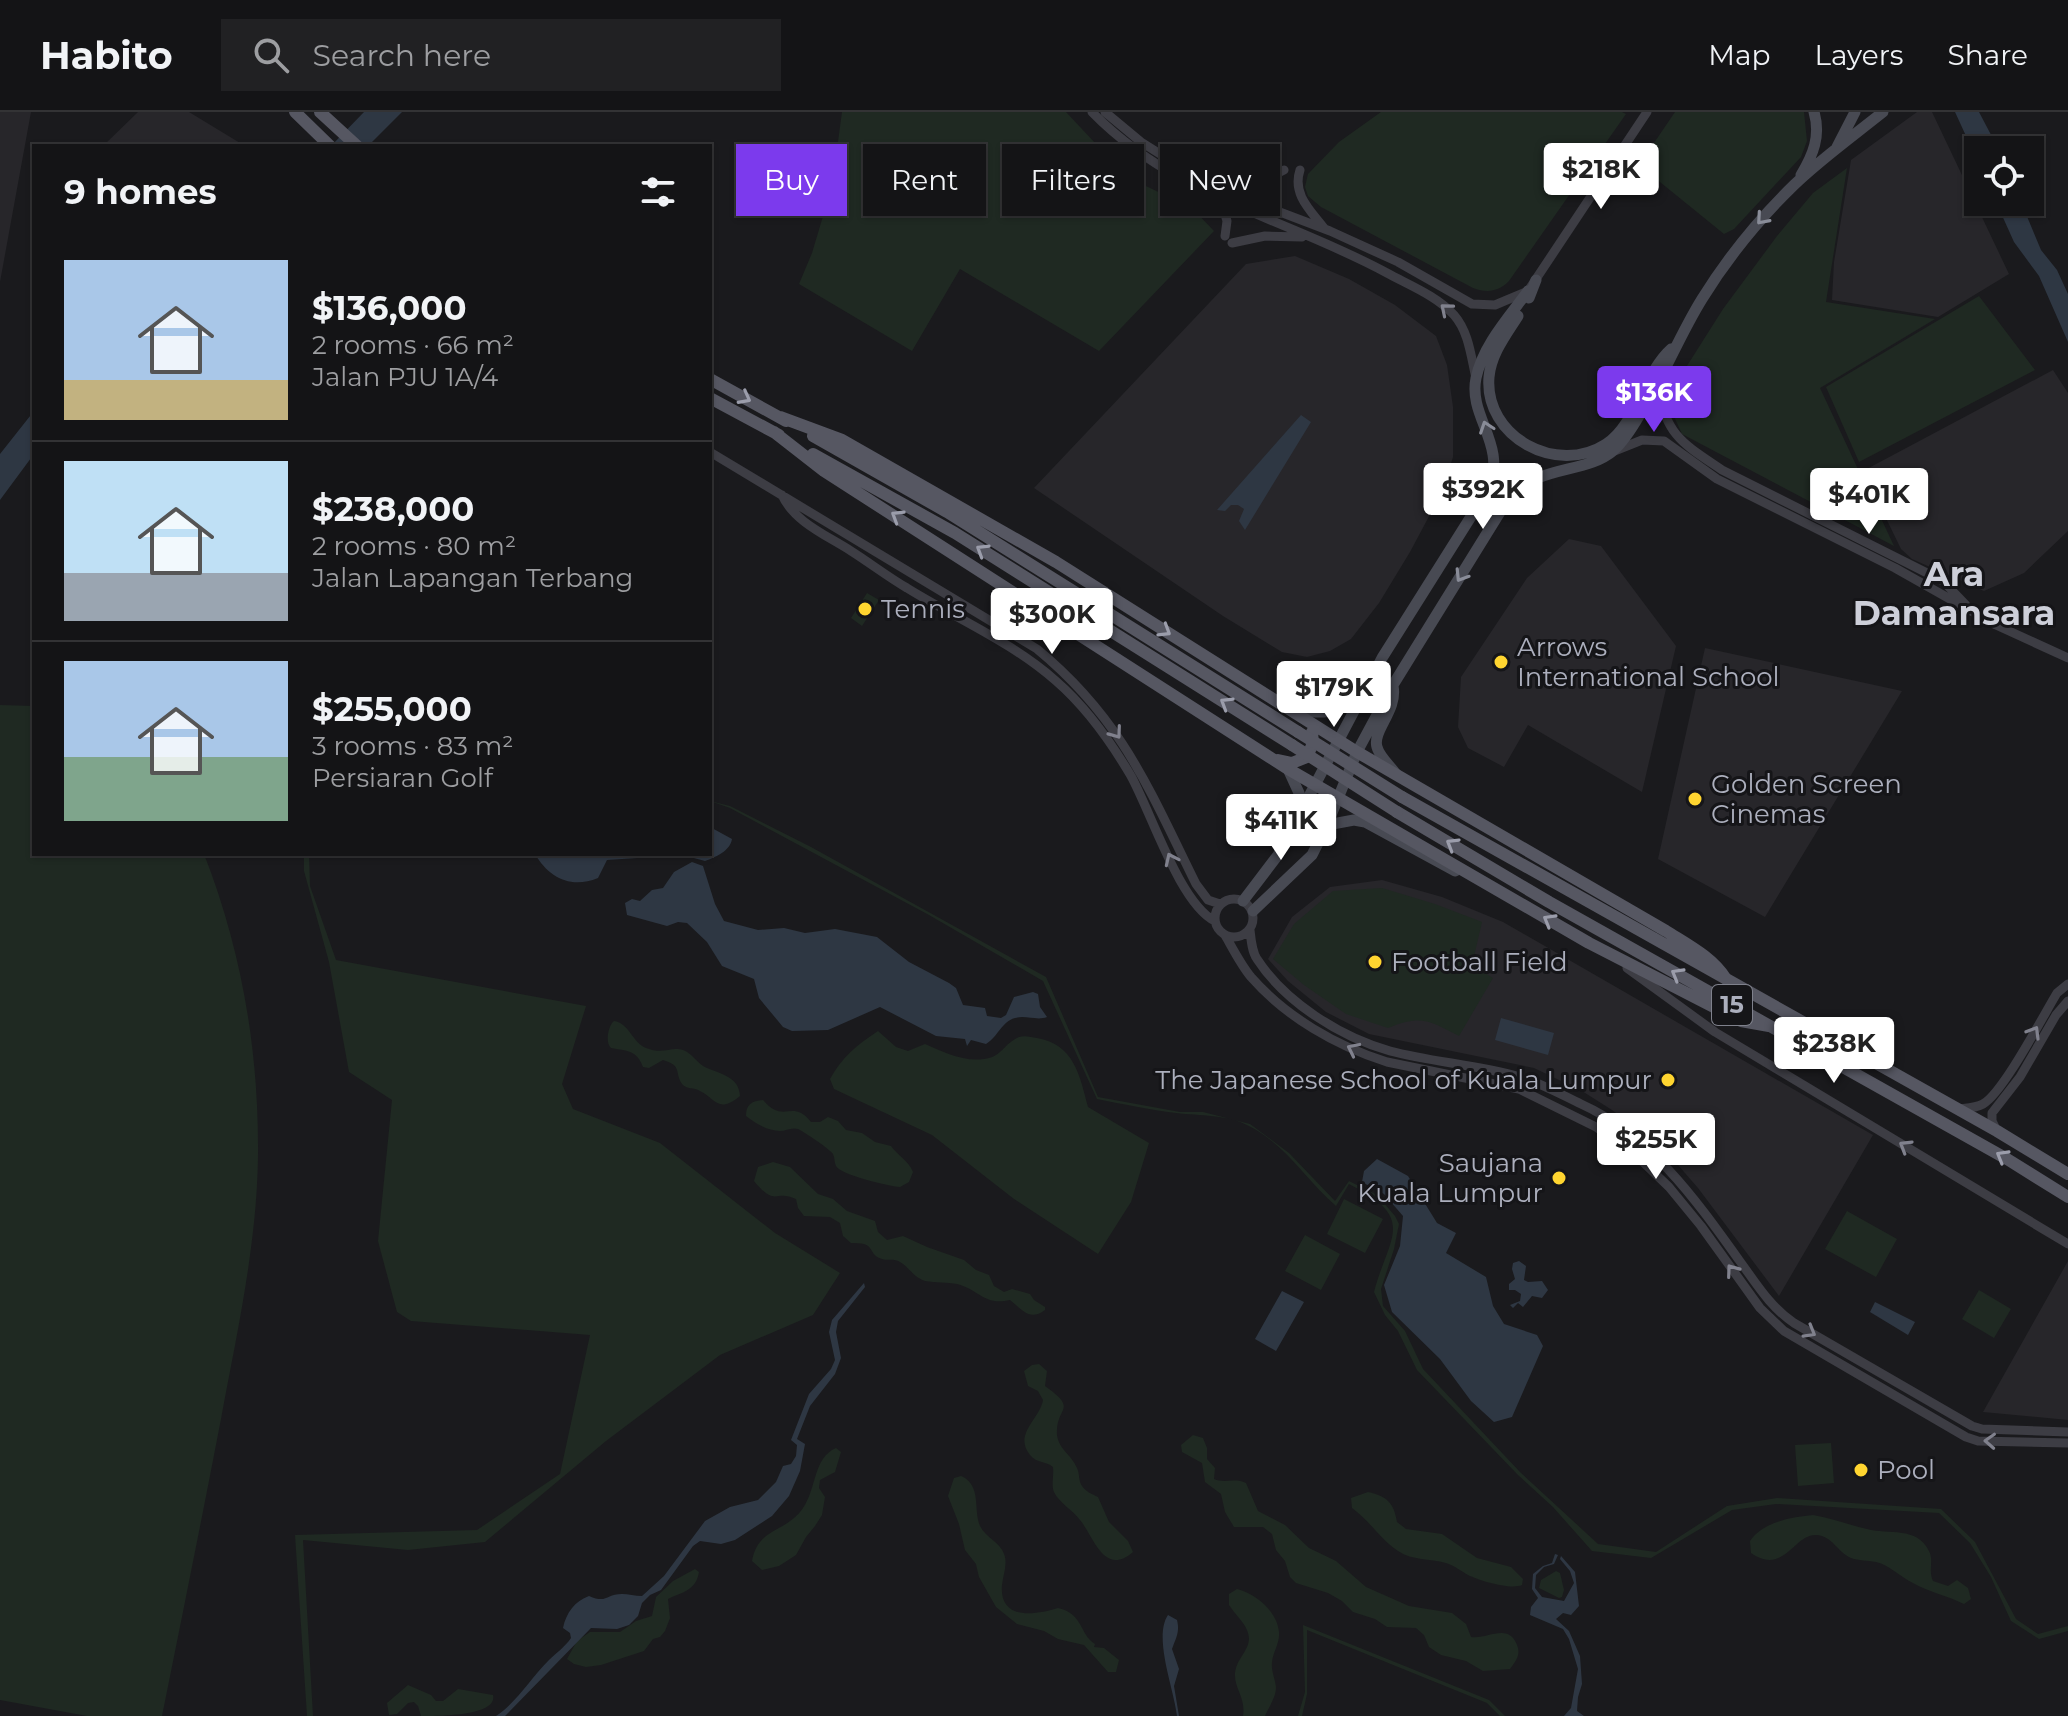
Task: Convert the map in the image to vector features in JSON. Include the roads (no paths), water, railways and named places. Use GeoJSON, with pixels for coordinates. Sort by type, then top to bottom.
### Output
{"type":"FeatureCollection","features":[{"type":"Feature","properties":{"kind":"main road"},"geometry":{"type":"LineString","coordinates":[[295,112],[328,144]]}},
{"type":"Feature","properties":{"kind":"main road"},"geometry":{"type":"LineString","coordinates":[[1795,183],[1815,150],[1814,112]]}},
{"type":"Feature","properties":{"kind":"main road"},"geometry":{"type":"LineString","coordinates":[[1835,152],[1849,112]]}},
{"type":"Feature","properties":{"kind":"main road"},"geometry":{"type":"LineString","coordinates":[[1253,911],[1312,855],[1357,752],[1393,685],[1510,496],[1538,477],[1581,465],[1614,451],[1657,387],[1703,297],[1735,251],[1795,183],[1883,112]]}},
{"type":"Feature","properties":{"kind":"main road"},"geometry":{"type":"LineString","coordinates":[[320,113],[355,144]]}},
{"type":"Feature","properties":{"kind":"main road"},"geometry":{"type":"LineString","coordinates":[[1536,280],[1534,290],[1493,359],[1489,374],[1489,391],[1496,415],[1531,447],[1555,456],[1578,457],[1609,443],[1668,351],[1678,344]]}},
{"type":"Feature","properties":{"kind":"main road"},"geometry":{"type":"LineString","coordinates":[[1243,901],[1272,864],[1300,818],[1366,687],[1493,479],[1493,446],[1477,399],[1476,378],[1491,343],[1528,291]]}},
{"type":"Feature","properties":{"kind":"main road","name":"15"},"geometry":{"type":"LineString","coordinates":[[712,380],[947,512],[1295,738],[1397,812],[2007,1159],[2068,1197]]}},
{"type":"Feature","properties":{"kind":"main road","name":"15"},"geometry":{"type":"LineString","coordinates":[[712,399],[955,533],[1295,738],[1958,1109],[2068,1174]]}},
{"type":"Feature","properties":{"kind":"main road"},"geometry":{"type":"LineString","coordinates":[[780,417],[842,440],[1056,562],[1337,740],[1666,931],[1718,966],[1726,979]]}},
{"type":"Feature","properties":{"kind":"main road"},"geometry":{"type":"LineString","coordinates":[[774,432],[824,471],[1288,769],[1589,943],[1741,1021],[1769,1026]]}},
{"type":"Feature","properties":{"kind":"main road"},"geometry":{"type":"LineString","coordinates":[[1393,685],[1395,700],[1376,743],[1378,751],[1399,777]]}},
{"type":"Feature","properties":{"kind":"main road"},"geometry":{"type":"LineString","coordinates":[[1285,707],[1329,712],[1340,709],[1366,687]]}},
{"type":"Feature","properties":{"kind":"main road"},"geometry":{"type":"LineString","coordinates":[[1275,760],[1292,763],[1307,757],[1313,734],[1300,716]]}},
{"type":"Feature","properties":{"kind":"main road"},"geometry":{"type":"LineString","coordinates":[[1288,769],[1299,793],[1300,818]]}},
{"type":"Feature","properties":{"kind":"main road"},"geometry":{"type":"LineString","coordinates":[[1369,815],[1361,802],[1365,781],[1377,775],[1399,777]]}},
{"type":"Feature","properties":{"kind":"main road"},"geometry":{"type":"LineString","coordinates":[[1327,825],[1354,820],[1365,822],[1439,864],[1475,877]]}},
{"type":"Feature","properties":{"kind":"street"},"geometry":{"type":"LineString","coordinates":[[1092,112],[1160,167]]}},
{"type":"Feature","properties":{"kind":"street"},"geometry":{"type":"LineString","coordinates":[[1105,112],[1160,154]]}},
{"type":"Feature","properties":{"kind":"street"},"geometry":{"type":"LineString","coordinates":[[1280,212],[1398,262],[1472,304],[1495,305],[1528,291],[1647,112]]}},
{"type":"Feature","properties":{"kind":"street"},"geometry":{"type":"LineString","coordinates":[[1280,172],[1284,170]]}},
{"type":"Feature","properties":{"kind":"street"},"geometry":{"type":"LineString","coordinates":[[1300,170],[1296,182],[1299,193],[1324,228]]}},
{"type":"Feature","properties":{"kind":"street"},"geometry":{"type":"LineString","coordinates":[[1226,216],[1229,239],[1309,237]]}},
{"type":"Feature","properties":{"kind":"street"},"geometry":{"type":"LineString","coordinates":[[1258,216],[1377,268],[1433,299],[1453,314],[1466,335],[1476,378]]}},
{"type":"Feature","properties":{"kind":"street"},"geometry":{"type":"LineString","coordinates":[[1657,387],[1662,412],[1674,434],[1717,479],[1890,565],[1970,611],[2068,658]]}},
{"type":"Feature","properties":{"kind":"street"},"geometry":{"type":"LineString","coordinates":[[1614,451],[1642,440],[1659,439],[1695,458]]}},
{"type":"Feature","properties":{"kind":"street"},"geometry":{"type":"LineString","coordinates":[[712,453],[1037,649],[1065,672],[1095,704],[1131,753],[1196,884],[1208,900],[1220,904],[1231,899],[1243,901],[1253,911],[1250,930],[1241,936],[1225,935]]}},
{"type":"Feature","properties":{"kind":"street"},"geometry":{"type":"LineString","coordinates":[[782,495],[791,510],[807,523],[907,588],[1021,653],[1072,695],[1131,777],[1188,894],[1203,914],[1215,921],[1249,975],[1279,1005],[1325,1036],[1387,1062],[1519,1089],[1604,1132],[1669,1187],[1771,1321],[1784,1331],[1966,1437],[1978,1441],[2068,1443]]}},
{"type":"Feature","properties":{"kind":"street"},"geometry":{"type":"LineString","coordinates":[[1089,715],[1095,704]]}},
{"type":"Feature","properties":{"kind":"street"},"geometry":{"type":"LineString","coordinates":[[1215,921],[1220,904]]}},
{"type":"Feature","properties":{"kind":"street"},"geometry":{"type":"LineString","coordinates":[[1250,930],[1255,957],[1286,994],[1332,1025],[1369,1044],[1392,1051],[1522,1077],[1592,1108],[1615,1123],[1650,1150],[1688,1191],[1761,1291],[1787,1319],[1972,1426],[2068,1432]]}},
{"type":"Feature","properties":{"kind":"street"},"geometry":{"type":"LineString","coordinates":[[1589,943],[1715,1032],[2068,1244]]}},
{"type":"Feature","properties":{"kind":"street"},"geometry":{"type":"LineString","coordinates":[[1958,1109],[1987,1102],[2011,1071],[2057,993],[2068,984]]}},
{"type":"Feature","properties":{"kind":"street"},"geometry":{"type":"LineString","coordinates":[[1997,1131],[1992,1113],[2020,1077],[2056,1015],[2068,1001]]}},
{"type":"Feature","properties":{"kind":"street"},"geometry":{"type":"LineString","coordinates":[[1752,1297],[1761,1291]]}},
{"type":"Feature","properties":{"kind":"water"},"geometry":{"type":"Polygon","coordinates":[[[364,112],[402,112],[370,144],[333,144],[364,112]]]}},
{"type":"Feature","properties":{"kind":"water"},"geometry":{"type":"Polygon","coordinates":[[[1955,112],[1979,112],[1992,136],[1966,136],[1955,112]]]}},
{"type":"Feature","properties":{"kind":"water"},"geometry":{"type":"Polygon","coordinates":[[[2002,216],[2027,216],[2041,250],[2057,270],[2068,294],[2068,342],[2039,276],[2014,242],[2002,216]]]}},
{"type":"Feature","properties":{"kind":"water"},"geometry":{"type":"Polygon","coordinates":[[[32,414],[32,457],[0,500],[0,454],[32,414]]]}},
{"type":"Feature","properties":{"kind":"water"},"geometry":{"type":"Polygon","coordinates":[[[1301,415],[1311,422],[1245,530],[1239,521],[1244,509],[1231,505],[1225,511],[1217,510],[1301,415]]]}},
{"type":"Feature","properties":{"kind":"water"},"geometry":{"type":"Polygon","coordinates":[[[712,828],[732,839],[725,850],[705,861],[686,856],[712,856],[712,828]]]}},
{"type":"Feature","properties":{"kind":"water"},"geometry":{"type":"Polygon","coordinates":[[[536,856],[643,856],[607,860],[598,878],[579,882],[570,882],[554,875],[536,856]]]}},
{"type":"Feature","properties":{"kind":"water"},"geometry":{"type":"Polygon","coordinates":[[[692,862],[703,866],[724,921],[758,930],[784,928],[805,933],[835,929],[877,937],[909,962],[956,988],[963,1005],[985,1008],[987,1016],[1001,1018],[1006,1015],[1014,997],[1033,992],[1038,994],[1040,1007],[1047,1017],[1015,1018],[986,1044],[971,1040],[967,1046],[965,1039],[936,1036],[880,1007],[828,1030],[792,1031],[783,1027],[759,998],[754,979],[722,966],[707,942],[687,923],[667,926],[627,915],[625,903],[632,899],[640,901],[652,890],[663,888],[674,872],[692,862]]]}},
{"type":"Feature","properties":{"kind":"water"},"geometry":{"type":"Polygon","coordinates":[[[1501,1018],[1554,1033],[1548,1055],[1495,1040],[1501,1018]]]}},
{"type":"Feature","properties":{"kind":"water"},"geometry":{"type":"Polygon","coordinates":[[[1377,1159],[1408,1176],[1437,1223],[1456,1233],[1446,1253],[1486,1277],[1493,1306],[1504,1324],[1537,1335],[1543,1346],[1512,1417],[1494,1422],[1471,1401],[1440,1359],[1392,1312],[1384,1285],[1400,1246],[1403,1216],[1384,1194],[1362,1182],[1364,1171],[1377,1159]]]}},
{"type":"Feature","properties":{"kind":"water"},"geometry":{"type":"Polygon","coordinates":[[[1519,1261],[1526,1266],[1524,1280],[1542,1281],[1548,1290],[1542,1298],[1532,1296],[1523,1307],[1518,1303],[1513,1308],[1510,1305],[1520,1301],[1521,1294],[1509,1290],[1509,1284],[1515,1279],[1513,1263],[1519,1261]]]}},
{"type":"Feature","properties":{"kind":"water"},"geometry":{"type":"Polygon","coordinates":[[[864,1283],[865,1287],[838,1321],[836,1332],[841,1358],[835,1374],[810,1406],[797,1439],[805,1444],[800,1471],[789,1496],[772,1516],[735,1540],[721,1544],[700,1541],[693,1546],[661,1590],[642,1603],[638,1616],[629,1625],[617,1629],[591,1628],[505,1716],[496,1716],[571,1638],[563,1628],[575,1604],[589,1596],[603,1599],[617,1594],[642,1596],[664,1576],[705,1521],[730,1507],[758,1500],[776,1482],[783,1466],[791,1464],[796,1456],[797,1445],[791,1440],[809,1394],[835,1360],[829,1332],[832,1320],[864,1283]]]}},
{"type":"Feature","properties":{"kind":"water"},"geometry":{"type":"Polygon","coordinates":[[[1282,1291],[1304,1302],[1276,1351],[1255,1339],[1282,1291]]]}},
{"type":"Feature","properties":{"kind":"water"},"geometry":{"type":"Polygon","coordinates":[[[1875,1302],[1915,1322],[1908,1335],[1870,1312],[1875,1302]]]}},
{"type":"Feature","properties":{"kind":"water"},"geometry":{"type":"Polygon","coordinates":[[[1555,1554],[1558,1555],[1554,1564],[1544,1567],[1536,1575],[1535,1588],[1542,1597],[1564,1601],[1574,1583],[1561,1556],[1575,1572],[1579,1606],[1571,1615],[1563,1613],[1556,1619],[1569,1631],[1580,1656],[1582,1684],[1577,1711],[1584,1716],[1564,1716],[1571,1708],[1578,1669],[1569,1639],[1563,1629],[1530,1615],[1531,1607],[1538,1598],[1532,1589],[1533,1574],[1543,1566],[1552,1563],[1555,1554]]]}},
{"type":"Feature","properties":{"kind":"water"},"geometry":{"type":"Polygon","coordinates":[[[1168,1615],[1178,1624],[1172,1649],[1179,1669],[1174,1686],[1179,1716],[1163,1650],[1164,1625],[1168,1615]]]}},
{"type":"Feature","properties":{"kind":"place","name":"Tennis"},"geometry":{"type":"Point","coordinates":[865,609]}},
{"type":"Feature","properties":{"kind":"place","name":"Arrows International School"},"geometry":{"type":"Point","coordinates":[1501,662]}},
{"type":"Feature","properties":{"kind":"place","name":"Golden Screen Cinemas"},"geometry":{"type":"Point","coordinates":[1695,799]}},
{"type":"Feature","properties":{"kind":"place","name":"Football Field"},"geometry":{"type":"Point","coordinates":[1375,962]}},
{"type":"Feature","properties":{"kind":"place","name":"The Japanese School of Kuala Lumpur"},"geometry":{"type":"Point","coordinates":[1668,1080]}},
{"type":"Feature","properties":{"kind":"place","name":"Saujana Kuala Lumpur"},"geometry":{"type":"Point","coordinates":[1559,1178]}},
{"type":"Feature","properties":{"kind":"place","name":"Pool"},"geometry":{"type":"Point","coordinates":[1861,1470]}},
{"type":"Feature","properties":{"kind":"district","name":"Ara Damansara"},"geometry":{"type":"Point","coordinates":[1954,594]}}]}
